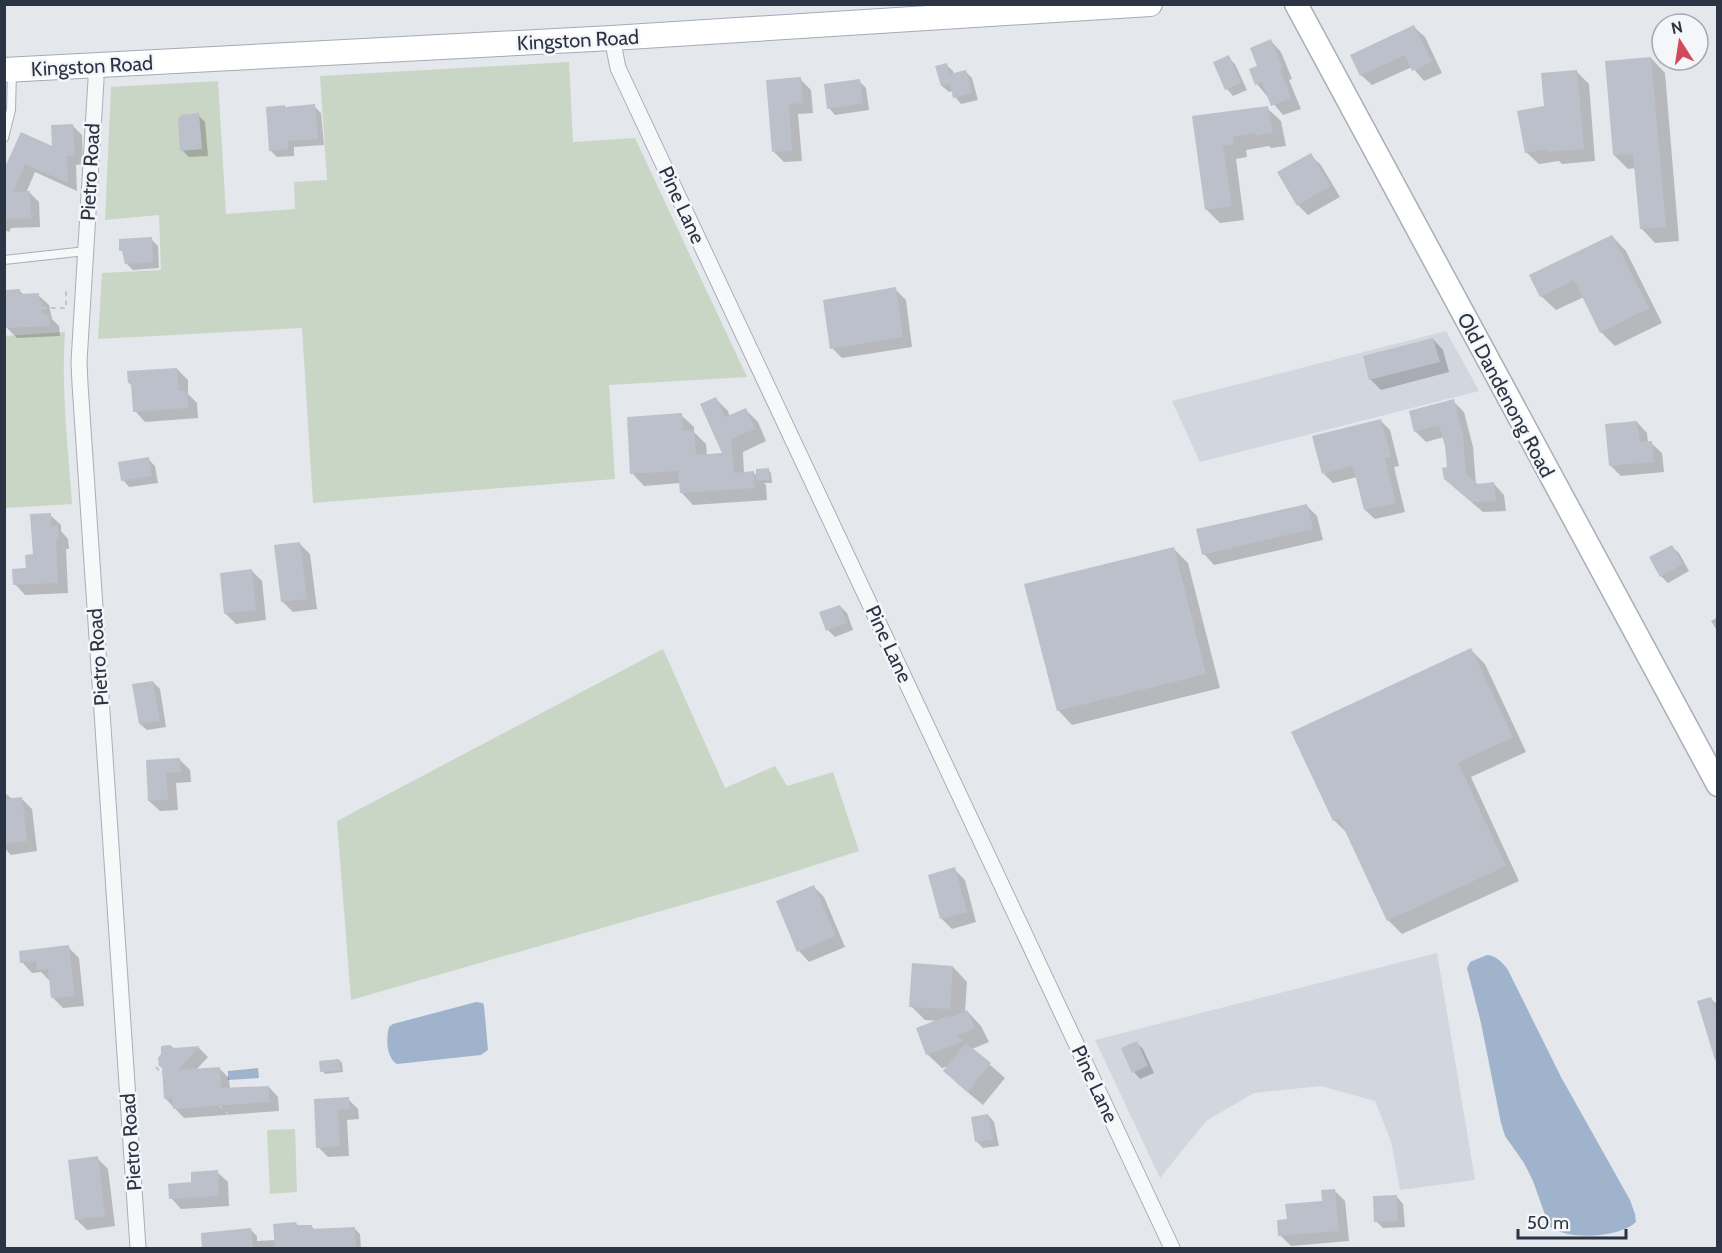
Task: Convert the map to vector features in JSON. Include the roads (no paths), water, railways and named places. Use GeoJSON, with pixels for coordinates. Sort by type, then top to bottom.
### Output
{"type":"FeatureCollection","features":[{"type":"Feature","properties":{"kind":"main road","name":"Kingston Road"},"geometry":{"type":"LineString","coordinates":[[8,70],[612,38],[1150,4]]}},
{"type":"Feature","properties":{"kind":"main road","name":"Old Dandenong Road"},"geometry":{"type":"LineString","coordinates":[[1296,4],[1718,785]]}},
{"type":"Feature","properties":{"kind":"street","name":"Pine Lane"},"geometry":{"type":"LineString","coordinates":[[612,38],[618,68],[1173,1248]]}},
{"type":"Feature","properties":{"kind":"street","name":"Pietro Road"},"geometry":{"type":"LineString","coordinates":[[95,65],[96,80],[79,362],[138,1248]]}},
{"type":"Feature","properties":{"kind":"lane"},"geometry":{"type":"LineString","coordinates":[[4,138],[11,110],[8,70]]}},
{"type":"Feature","properties":{"kind":"lane"},"geometry":{"type":"LineString","coordinates":[[4,260],[86,251]]}},
{"type":"Feature","properties":{"kind":"water"},"geometry":{"type":"Polygon","coordinates":[[[1487,955],[1499,960],[1508,970],[1561,1077],[1630,1200],[1636,1222],[1628,1227],[1606,1234],[1580,1236],[1557,1231],[1549,1226],[1533,1181],[1524,1163],[1505,1136],[1501,1123],[1481,1023],[1467,968],[1470,962],[1487,955]]]}},
{"type":"Feature","properties":{"kind":"water"},"geometry":{"type":"Polygon","coordinates":[[[476,1002],[483,1003],[484,1006],[488,1050],[481,1055],[397,1064],[393,1061],[387,1037],[389,1027],[393,1024],[476,1002]]]}},
{"type":"Feature","properties":{"kind":"water"},"geometry":{"type":"Polygon","coordinates":[[[258,1068],[259,1078],[228,1080],[228,1071],[258,1068]]]}}]}
